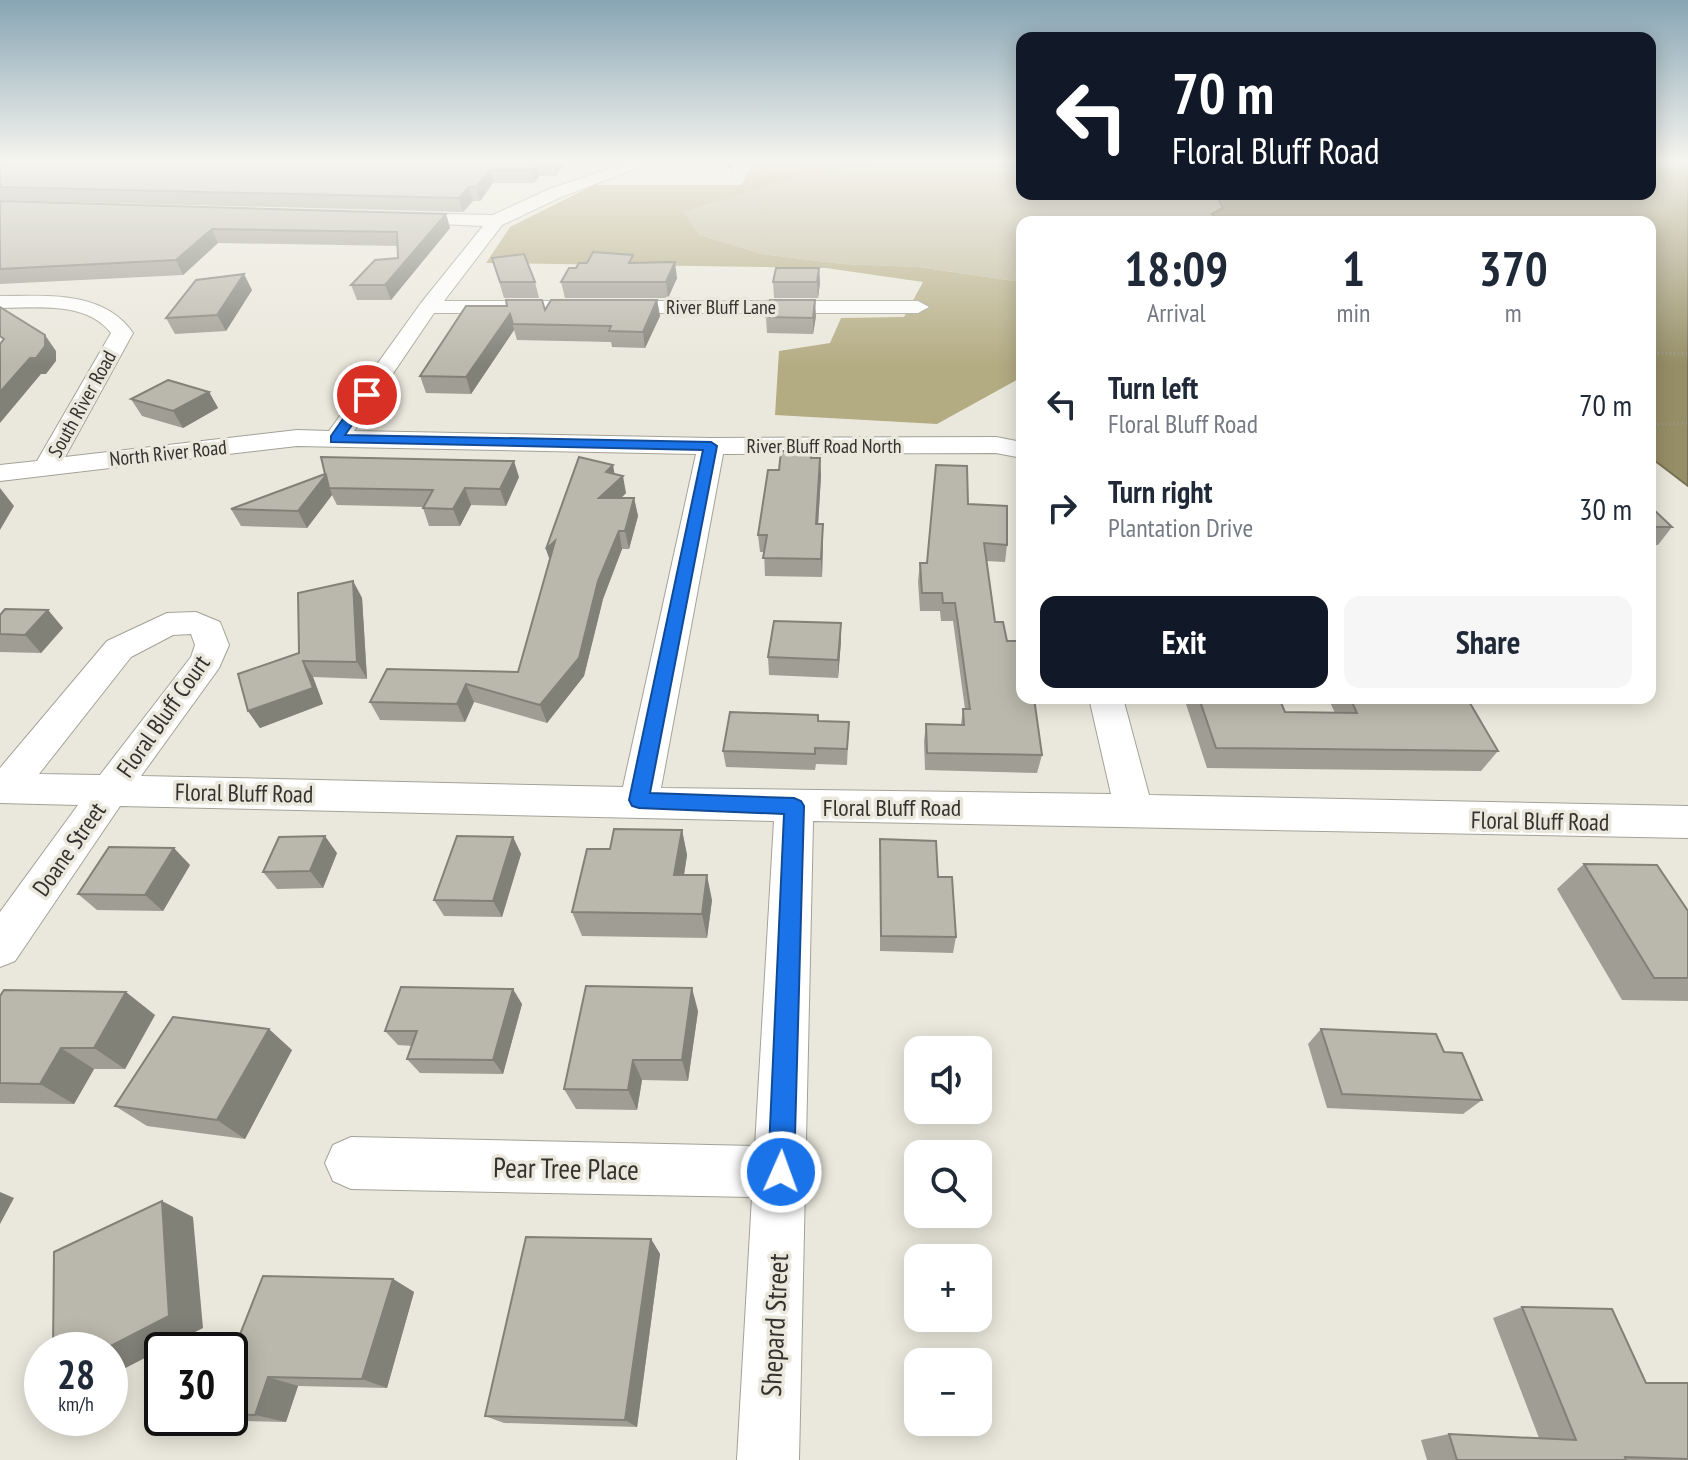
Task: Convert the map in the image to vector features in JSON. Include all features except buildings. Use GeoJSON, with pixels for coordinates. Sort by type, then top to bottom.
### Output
{"type":"FeatureCollection","features":[{"type":"Feature","properties":{"kind":"street"},"geometry":{"type":"LineString","coordinates":[[336,439],[428,307],[489,230]]}},
{"type":"Feature","properties":{"kind":"street","name":"South River Road"},"geometry":{"type":"LineString","coordinates":[[0,302],[45,303],[98,310],[116,321],[122,333],[47,466]]}},
{"type":"Feature","properties":{"kind":"street","name":"River Bluff Lane"},"geometry":{"type":"LineString","coordinates":[[428,307],[918,307]]}},
{"type":"Feature","properties":{"kind":"street","name":"North River Road"},"geometry":{"type":"LineString","coordinates":[[0,473],[297,438],[336,439]]}},
{"type":"Feature","properties":{"kind":"street","name":"River Bluff Road North"},"geometry":{"type":"LineString","coordinates":[[336,439],[711,446],[996,445],[1016,449]]}},
{"type":"Feature","properties":{"kind":"street"},"geometry":{"type":"LineString","coordinates":[[639,800],[711,446]]}},
{"type":"Feature","properties":{"kind":"street","name":"Floral Bluff Court"},"geometry":{"type":"LineString","coordinates":[[3,788],[119,649],[167,624],[196,623],[209,630],[212,645],[207,660],[110,790]]}},
{"type":"Feature","properties":{"kind":"street"},"geometry":{"type":"LineString","coordinates":[[1107,704],[1134,811]]}},
{"type":"Feature","properties":{"kind":"street","name":"Floral Bluff Road"},"geometry":{"type":"LineString","coordinates":[[3,788],[639,800],[794,806],[914,805],[1528,822],[1688,822]]}},
{"type":"Feature","properties":{"kind":"street","name":"Doane Street"},"geometry":{"type":"LineString","coordinates":[[0,947],[110,790]]}},
{"type":"Feature","properties":{"kind":"street","name":"Shepard Street"},"geometry":{"type":"LineString","coordinates":[[768,1460],[794,806]]}},
{"type":"Feature","properties":{"kind":"street","name":"Pear Tree Place"},"geometry":{"type":"LineString","coordinates":[[351,1163],[781,1172]]}},
{"type":"Feature","properties":{"kind":"path"},"geometry":{"type":"LineString","coordinates":[[1656,353],[1688,354]]}},
{"type":"Feature","properties":{"kind":"path"},"geometry":{"type":"LineString","coordinates":[[1656,425],[1688,423]]}},
{"type":"Feature","properties":{"kind":"shaded area"},"geometry":{"type":"Polygon","coordinates":[[[508,230],[696,230],[700,235],[762,254],[843,264],[918,267],[1016,281],[1016,380],[937,424],[775,415],[779,351],[830,343],[841,318],[904,317],[923,282],[826,268],[486,263],[508,230]]]}},
{"type":"Feature","properties":{"kind":"shaded area"},"geometry":{"type":"Polygon","coordinates":[[[696,230],[1016,230],[1016,281],[918,267],[843,264],[762,254],[700,235],[696,230]]]}},
{"type":"Feature","properties":{"kind":"shaded area"},"geometry":{"type":"Polygon","coordinates":[[[1656,230],[1688,230],[1688,486],[1656,462],[1656,230]]]}},
{"type":"Feature","properties":{"kind":"route"},"geometry":{"type":"LineString","coordinates":[[367,395],[336,439],[711,446],[639,800],[794,806],[781,1172]]}}]}
